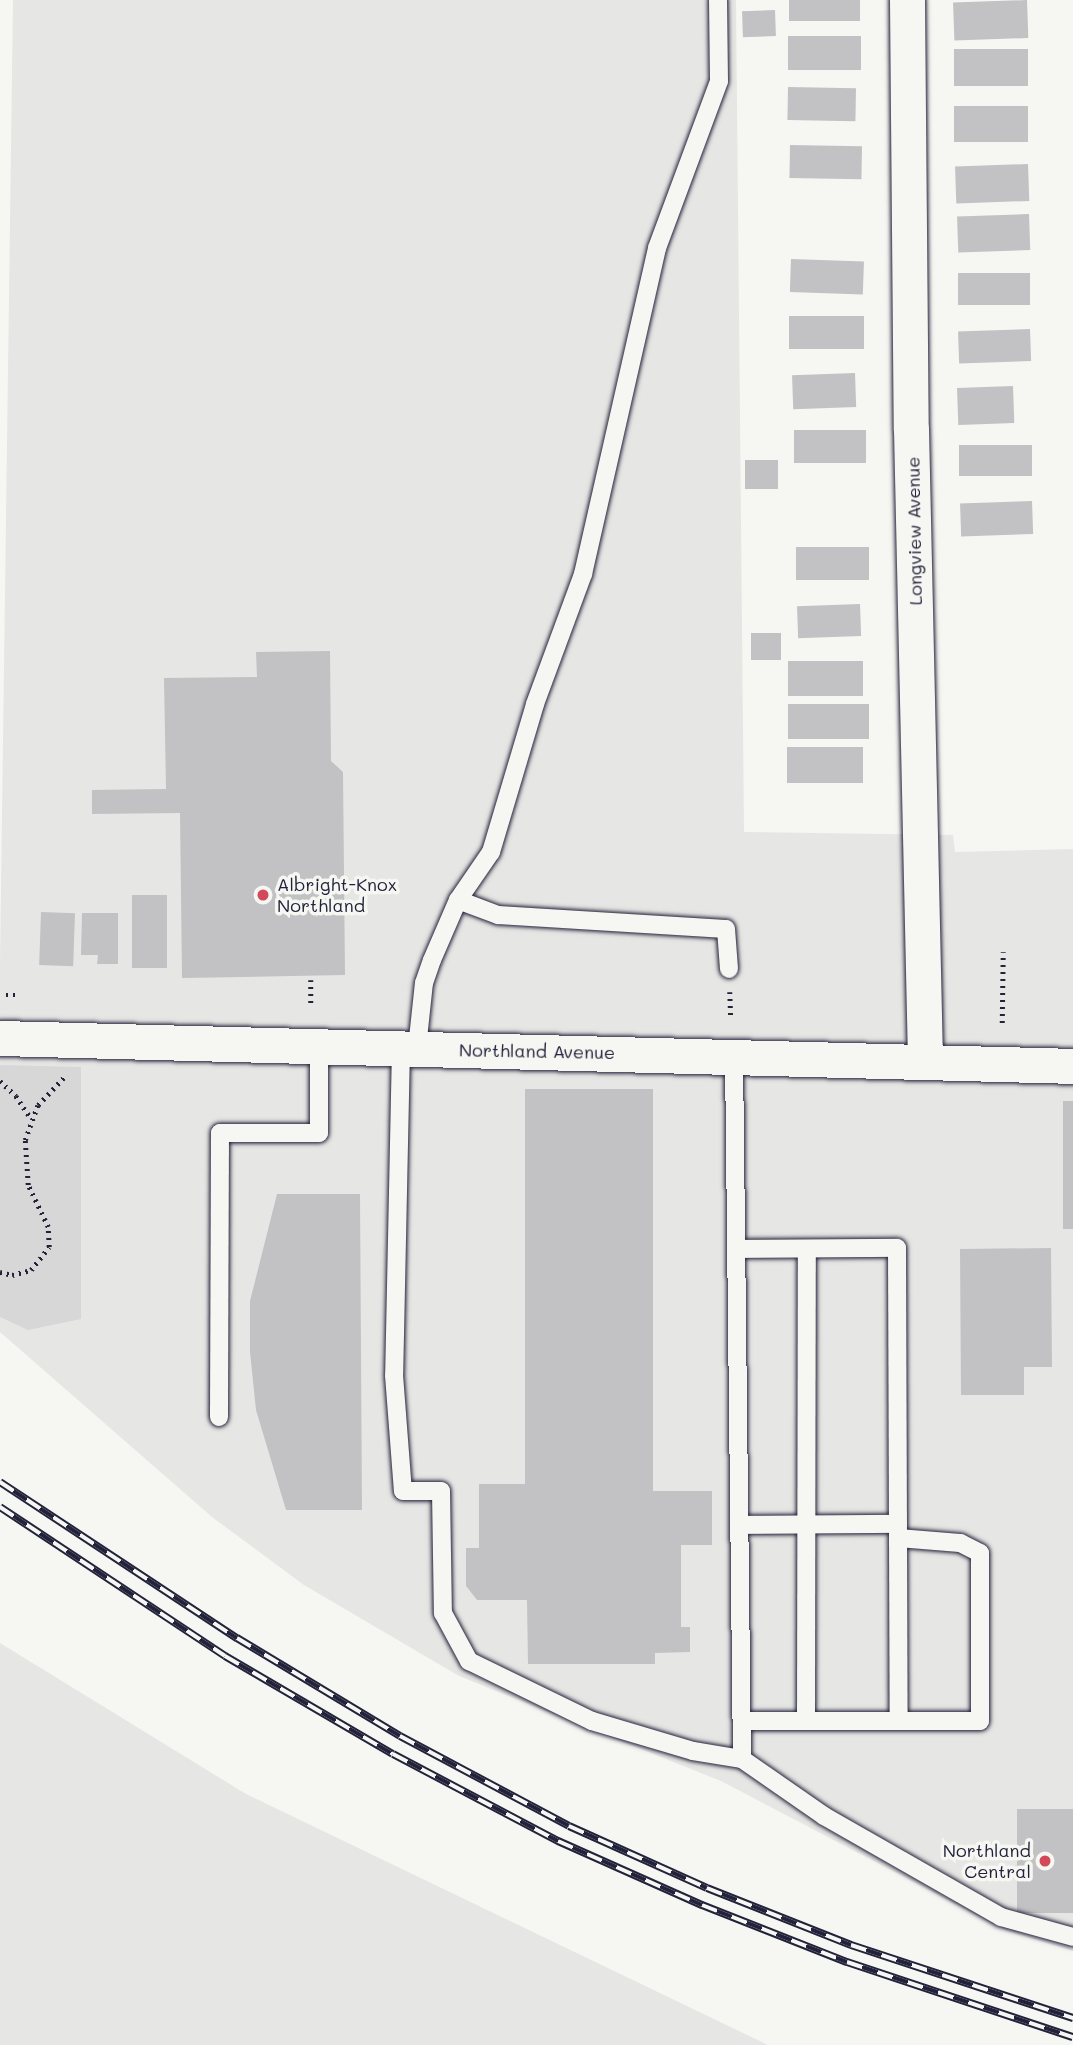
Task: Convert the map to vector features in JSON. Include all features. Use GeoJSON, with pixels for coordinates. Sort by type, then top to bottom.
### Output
{"type":"FeatureCollection","features":[{"type":"Feature","properties":{"kind":"street","name":"Longview Avenue"},"geometry":{"type":"LineString","coordinates":[[907,0],[911,429],[925,1062]]}},
{"type":"Feature","properties":{"kind":"street","name":"Northland Avenue"},"geometry":{"type":"LineString","coordinates":[[0,1038],[1073,1066]]}},
{"type":"Feature","properties":{"kind":"lane"},"geometry":{"type":"LineString","coordinates":[[718,0],[719,81],[657,248],[583,574],[535,704],[491,852],[458,900],[424,983],[409,1048],[394,1375],[403,1491],[441,1491],[443,1613],[469,1661],[592,1721],[693,1751],[742,1759],[824,1816],[1001,1917],[1073,1937]]}},
{"type":"Feature","properties":{"kind":"lane"},"geometry":{"type":"LineString","coordinates":[[458,900],[498,915],[726,929],[729,969]]}},
{"type":"Feature","properties":{"kind":"lane"},"geometry":{"type":"LineString","coordinates":[[219,1417],[220,1133],[319,1133],[319,1046]]}},
{"type":"Feature","properties":{"kind":"lane"},"geometry":{"type":"LineString","coordinates":[[734,1056],[742,1759]]}},
{"type":"Feature","properties":{"kind":"lane"},"geometry":{"type":"LineString","coordinates":[[736,1249],[897,1248],[900,1721]]}},
{"type":"Feature","properties":{"kind":"lane"},"geometry":{"type":"LineString","coordinates":[[806,1721],[807,1249]]}},
{"type":"Feature","properties":{"kind":"lane"},"geometry":{"type":"LineString","coordinates":[[739,1525],[807,1525],[898,1531],[960,1542],[980,1553],[980,1721],[742,1721]]}},
{"type":"Feature","properties":{"kind":"path"},"geometry":{"type":"LineString","coordinates":[[1002,1023],[1003,952]]}},
{"type":"Feature","properties":{"kind":"path"},"geometry":{"type":"LineString","coordinates":[[311,980],[311,1004]]}},
{"type":"Feature","properties":{"kind":"path"},"geometry":{"type":"LineString","coordinates":[[6,995],[20,995]]}},
{"type":"Feature","properties":{"kind":"path"},"geometry":{"type":"LineString","coordinates":[[0,1272],[12,1275],[31,1270],[49,1247],[48,1227],[33,1200],[25,1169],[25,1140],[31,1118],[46,1094],[70,1071]]}},
{"type":"Feature","properties":{"kind":"path"},"geometry":{"type":"LineString","coordinates":[[0,1081],[16,1096],[31,1118]]}},
{"type":"Feature","properties":{"kind":"shaded area"},"geometry":{"type":"Polygon","coordinates":[[[13,0],[736,0],[744,832],[953,835],[955,852],[1073,849],[1073,1951],[1007,1931],[721,1781],[459,1676],[304,1585],[212,1517],[0,1332],[0,963],[13,0]]]}},
{"type":"Feature","properties":{"kind":"shaded area"},"geometry":{"type":"Polygon","coordinates":[[[0,1065],[81,1067],[81,1319],[28,1330],[0,1317],[0,1065]]]}},
{"type":"Feature","properties":{"kind":"shaded area"},"geometry":{"type":"Polygon","coordinates":[[[0,1643],[246,1794],[768,2045],[0,2045],[0,1643]]]}},
{"type":"Feature","properties":{"kind":"building"},"geometry":{"type":"Polygon","coordinates":[[[789,0],[860,0],[860,21],[789,21],[789,0]]]}},
{"type":"Feature","properties":{"kind":"building"},"geometry":{"type":"Polygon","coordinates":[[[1027,0],[1028,38],[954,41],[953,3],[1027,0]]]}},
{"type":"Feature","properties":{"kind":"building"},"geometry":{"type":"Polygon","coordinates":[[[775,10],[776,36],[743,37],[742,11],[775,10]]]}},
{"type":"Feature","properties":{"kind":"building"},"geometry":{"type":"Polygon","coordinates":[[[788,36],[861,36],[861,70],[788,70],[788,36]]]}},
{"type":"Feature","properties":{"kind":"building"},"geometry":{"type":"Polygon","coordinates":[[[954,49],[1028,49],[1028,86],[954,86],[954,49]]]}},
{"type":"Feature","properties":{"kind":"building"},"geometry":{"type":"Polygon","coordinates":[[[788,87],[856,88],[855,121],[787,120],[788,87]]]}},
{"type":"Feature","properties":{"kind":"building"},"geometry":{"type":"Polygon","coordinates":[[[954,106],[1028,106],[1028,142],[954,142],[954,106]]]}},
{"type":"Feature","properties":{"kind":"building"},"geometry":{"type":"Polygon","coordinates":[[[790,145],[862,146],[861,179],[789,178],[790,145]]]}},
{"type":"Feature","properties":{"kind":"building"},"geometry":{"type":"Polygon","coordinates":[[[1028,164],[1029,201],[956,204],[955,167],[1028,164]]]}},
{"type":"Feature","properties":{"kind":"building"},"geometry":{"type":"Polygon","coordinates":[[[1029,214],[1030,250],[958,252],[957,217],[1029,214]]]}},
{"type":"Feature","properties":{"kind":"building"},"geometry":{"type":"Polygon","coordinates":[[[791,259],[864,262],[863,295],[790,292],[791,259]]]}},
{"type":"Feature","properties":{"kind":"building"},"geometry":{"type":"Polygon","coordinates":[[[958,273],[1030,273],[1030,305],[958,305],[958,273]]]}},
{"type":"Feature","properties":{"kind":"building"},"geometry":{"type":"Polygon","coordinates":[[[789,316],[864,316],[864,349],[789,349],[789,316]]]}},
{"type":"Feature","properties":{"kind":"building"},"geometry":{"type":"Polygon","coordinates":[[[1030,329],[1031,361],[959,363],[958,332],[1030,329]]]}},
{"type":"Feature","properties":{"kind":"building"},"geometry":{"type":"Polygon","coordinates":[[[855,373],[856,407],[793,409],[792,375],[855,373]]]}},
{"type":"Feature","properties":{"kind":"building"},"geometry":{"type":"Polygon","coordinates":[[[1013,386],[1014,423],[958,425],[957,388],[1013,386]]]}},
{"type":"Feature","properties":{"kind":"building"},"geometry":{"type":"Polygon","coordinates":[[[794,430],[866,430],[866,463],[794,463],[794,430]]]}},
{"type":"Feature","properties":{"kind":"building"},"geometry":{"type":"Polygon","coordinates":[[[959,445],[1032,445],[1032,476],[959,476],[959,445]]]}},
{"type":"Feature","properties":{"kind":"building"},"geometry":{"type":"Polygon","coordinates":[[[745,460],[778,460],[778,489],[745,489],[745,460]]]}},
{"type":"Feature","properties":{"kind":"building"},"geometry":{"type":"Polygon","coordinates":[[[1032,501],[1033,534],[961,536],[960,504],[1032,501]]]}},
{"type":"Feature","properties":{"kind":"building"},"geometry":{"type":"Polygon","coordinates":[[[796,547],[869,547],[869,580],[796,580],[796,547]]]}},
{"type":"Feature","properties":{"kind":"building"},"geometry":{"type":"Polygon","coordinates":[[[860,604],[861,636],[798,638],[797,606],[860,604]]]}},
{"type":"Feature","properties":{"kind":"building"},"geometry":{"type":"Polygon","coordinates":[[[751,633],[781,633],[781,660],[751,660],[751,633]]]}},
{"type":"Feature","properties":{"kind":"building","name":"Albright-Knox Northland"},"geometry":{"type":"Polygon","coordinates":[[[330,651],[331,761],[343,772],[345,975],[182,978],[180,813],[92,814],[92,790],[166,789],[164,678],[257,677],[256,652],[330,651]]]}},
{"type":"Feature","properties":{"kind":"building"},"geometry":{"type":"Polygon","coordinates":[[[788,661],[863,661],[863,696],[788,696],[788,661]]]}},
{"type":"Feature","properties":{"kind":"building"},"geometry":{"type":"Polygon","coordinates":[[[788,704],[869,704],[869,739],[788,739],[788,704]]]}},
{"type":"Feature","properties":{"kind":"building"},"geometry":{"type":"Polygon","coordinates":[[[787,747],[863,747],[863,783],[787,783],[787,747]]]}},
{"type":"Feature","properties":{"kind":"building"},"geometry":{"type":"Polygon","coordinates":[[[132,895],[167,895],[167,968],[132,968],[132,895]]]}},
{"type":"Feature","properties":{"kind":"building"},"geometry":{"type":"Polygon","coordinates":[[[41,912],[75,913],[73,966],[39,965],[41,912]]]}},
{"type":"Feature","properties":{"kind":"building"},"geometry":{"type":"Polygon","coordinates":[[[82,913],[118,913],[118,964],[97,964],[98,955],[81,955],[82,913]]]}},
{"type":"Feature","properties":{"kind":"building"},"geometry":{"type":"Polygon","coordinates":[[[525,1089],[653,1089],[653,1491],[712,1491],[712,1545],[681,1545],[681,1627],[690,1627],[690,1652],[655,1653],[655,1664],[528,1664],[527,1600],[477,1600],[466,1586],[466,1548],[479,1548],[479,1484],[525,1484],[525,1089]]]}},
{"type":"Feature","properties":{"kind":"building"},"geometry":{"type":"Polygon","coordinates":[[[1063,1101],[1073,1101],[1073,1229],[1063,1229],[1063,1101]]]}},
{"type":"Feature","properties":{"kind":"building"},"geometry":{"type":"Polygon","coordinates":[[[277,1194],[360,1194],[362,1510],[286,1510],[256,1410],[250,1352],[250,1301],[277,1194]]]}},
{"type":"Feature","properties":{"kind":"building"},"geometry":{"type":"Polygon","coordinates":[[[1051,1248],[1052,1367],[1024,1367],[1024,1395],[961,1395],[960,1249],[1051,1248]]]}},
{"type":"Feature","properties":{"kind":"building","name":"Northland Central"},"geometry":{"type":"Polygon","coordinates":[[[1017,1809],[1073,1809],[1073,1913],[1017,1913],[1017,1809]]]}},
{"type":"Feature","properties":{"kind":"railway"},"geometry":{"type":"LineString","coordinates":[[0,1482],[237,1638],[400,1736],[569,1826],[707,1888],[851,1945],[1073,2018]]}},
{"type":"Feature","properties":{"kind":"railway"},"geometry":{"type":"LineString","coordinates":[[0,1507],[225,1656],[393,1754],[558,1841],[702,1905],[847,1962],[1073,2037]]}},
{"type":"Feature","properties":{"kind":"place","name":"Albright-Knox Northland"},"geometry":{"type":"Point","coordinates":[263,895]}},
{"type":"Feature","properties":{"kind":"place","name":"Northland Central"},"geometry":{"type":"Point","coordinates":[1045,1861]}}]}
